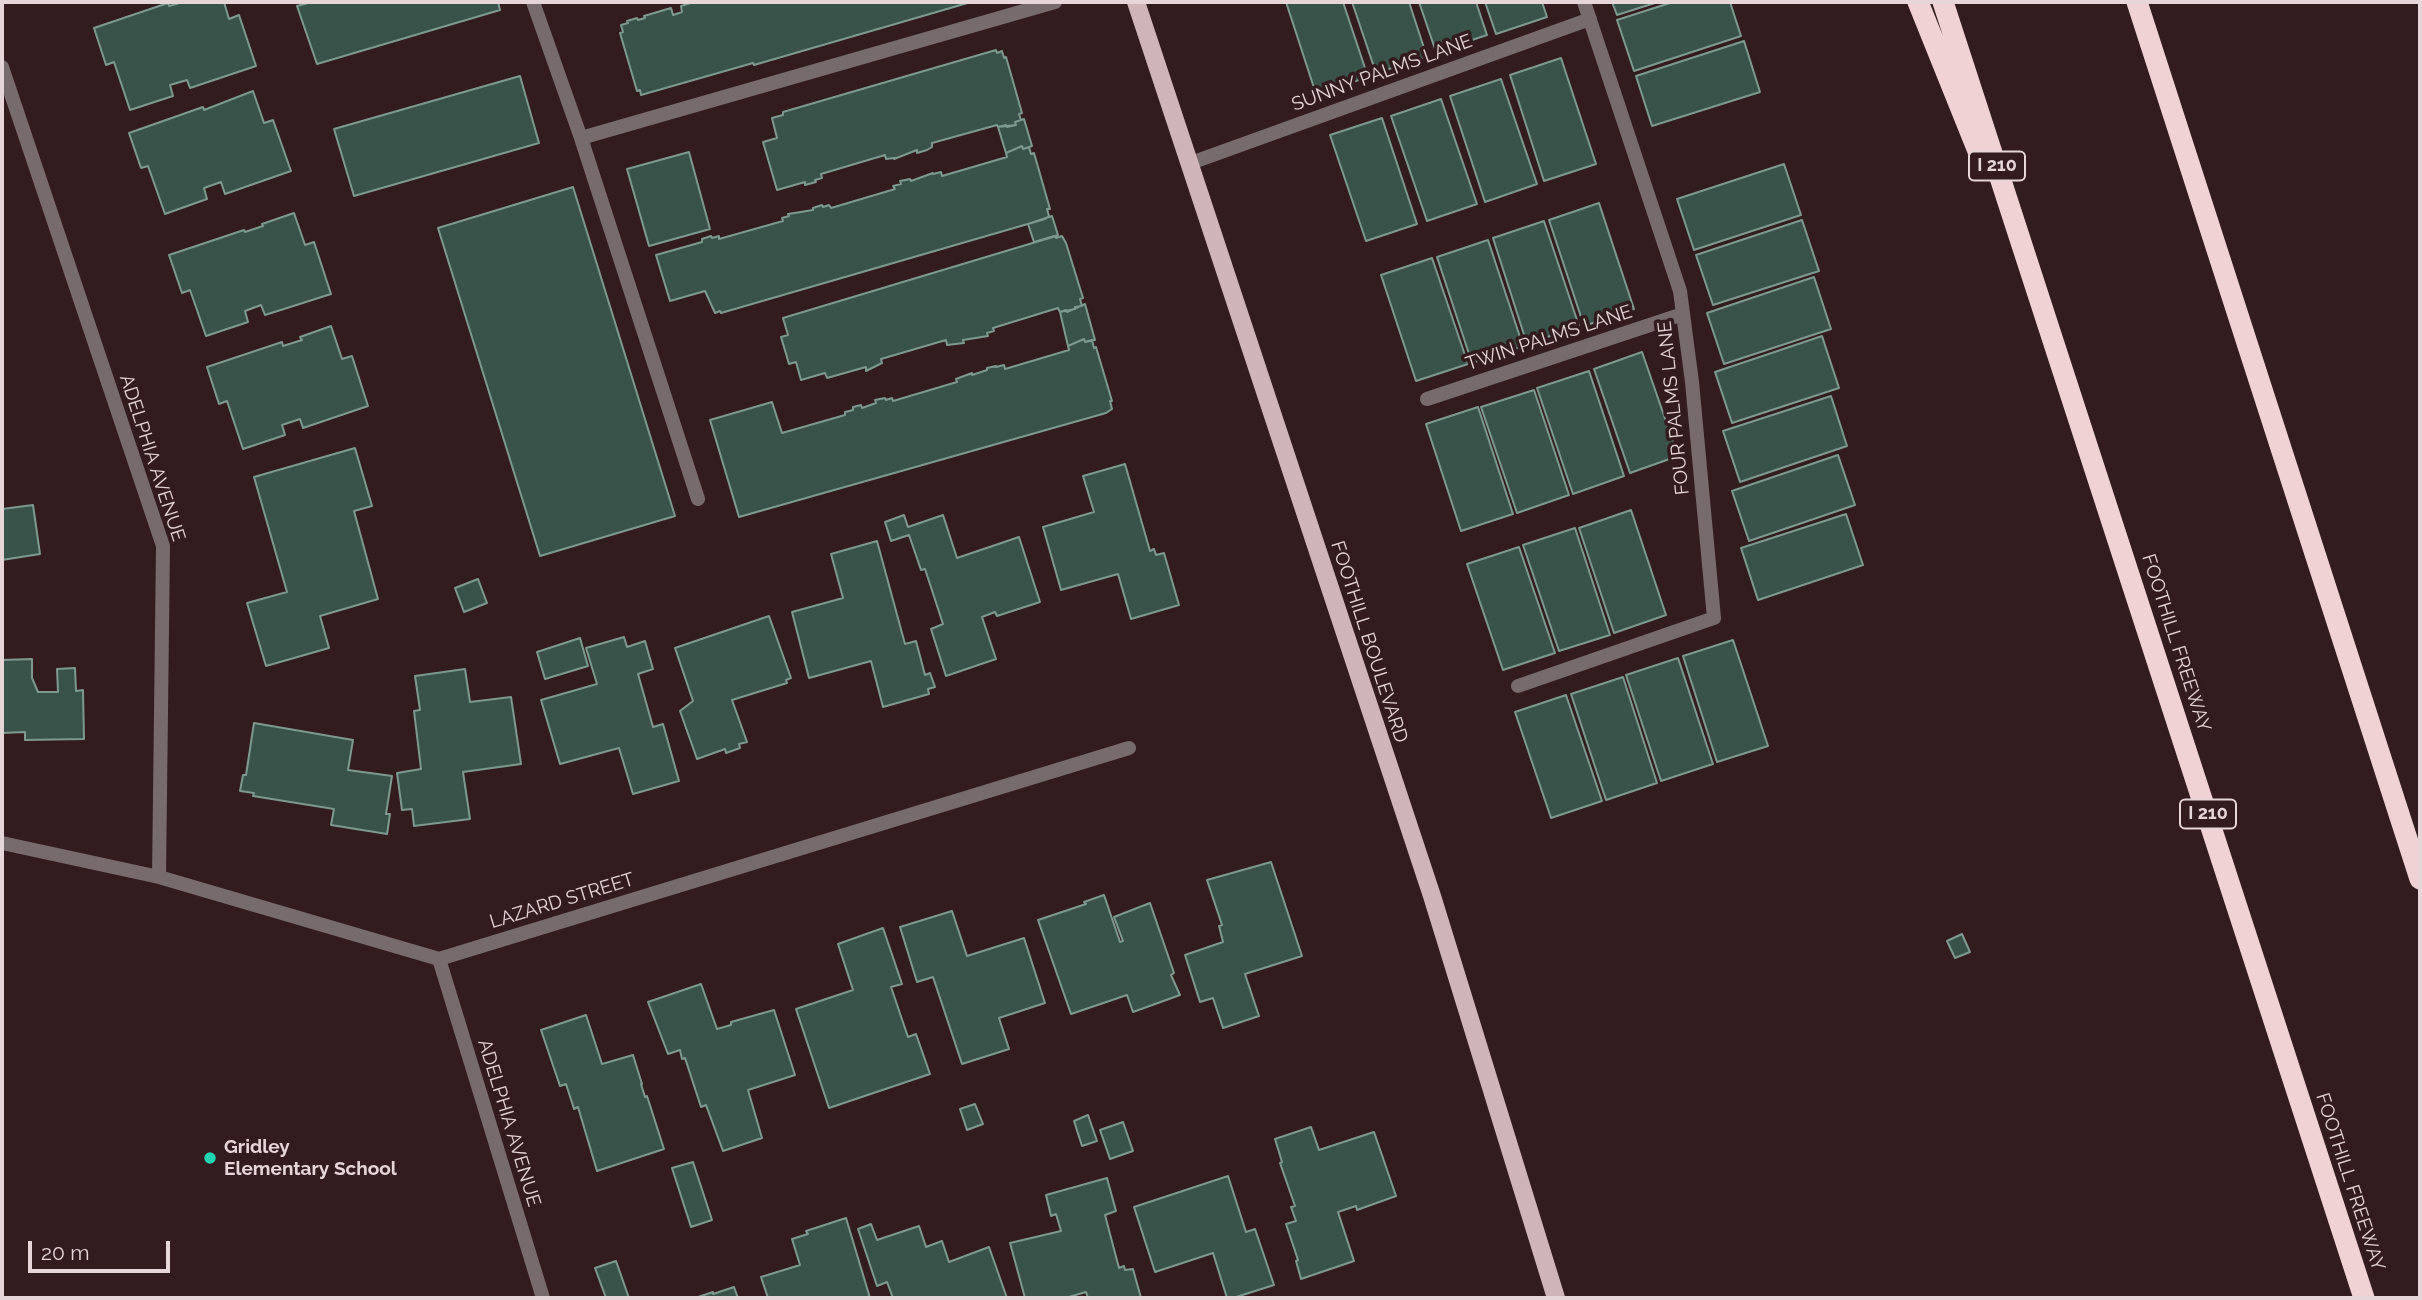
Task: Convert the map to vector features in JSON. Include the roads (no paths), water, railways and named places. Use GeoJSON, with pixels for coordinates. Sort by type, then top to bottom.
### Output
{"type":"FeatureCollection","features":[{"type":"Feature","properties":{"kind":"highway"},"geometry":{"type":"LineString","coordinates":[[1918,2],[2051,330]]}},
{"type":"Feature","properties":{"kind":"highway","name":"FOOTHILL FREEWAY"},"geometry":{"type":"LineString","coordinates":[[1943,2],[2364,1298]]}},
{"type":"Feature","properties":{"kind":"highway"},"geometry":{"type":"LineString","coordinates":[[2137,2],[2420,880]]}},
{"type":"Feature","properties":{"kind":"main road","name":"FOOTHILL BOULEVARD"},"geometry":{"type":"LineString","coordinates":[[1136,2],[1432,896],[1556,1298]]}},
{"type":"Feature","properties":{"kind":"street"},"geometry":{"type":"LineString","coordinates":[[533,2],[581,138],[698,499]]}},
{"type":"Feature","properties":{"kind":"street"},"geometry":{"type":"LineString","coordinates":[[581,138],[1055,2]]}},
{"type":"Feature","properties":{"kind":"street","name":"FOUR PALMS LANE"},"geometry":{"type":"LineString","coordinates":[[1518,686],[1714,618],[1692,382],[1680,291],[1584,2]]}},
{"type":"Feature","properties":{"kind":"street","name":"SUNNY PALMS LANE"},"geometry":{"type":"LineString","coordinates":[[1188,164],[1590,19]]}},
{"type":"Feature","properties":{"kind":"street","name":"ADELPHIA AVENUE"},"geometry":{"type":"LineString","coordinates":[[2,68],[163,546],[159,877]]}},
{"type":"Feature","properties":{"kind":"street","name":"TWIN PALMS LANE"},"geometry":{"type":"LineString","coordinates":[[1427,399],[1683,314]]}},
{"type":"Feature","properties":{"kind":"street","name":"LAZARD STREET"},"geometry":{"type":"LineString","coordinates":[[439,959],[1129,748]]}},
{"type":"Feature","properties":{"kind":"street"},"geometry":{"type":"LineString","coordinates":[[2,843],[159,877],[439,959]]}},
{"type":"Feature","properties":{"kind":"street","name":"ADELPHIA AVENUE"},"geometry":{"type":"LineString","coordinates":[[439,959],[543,1298]]}},
{"type":"Feature","properties":{"kind":"place","name":"Gridley Elementary School"},"geometry":{"type":"Point","coordinates":[210,1158]}}]}
